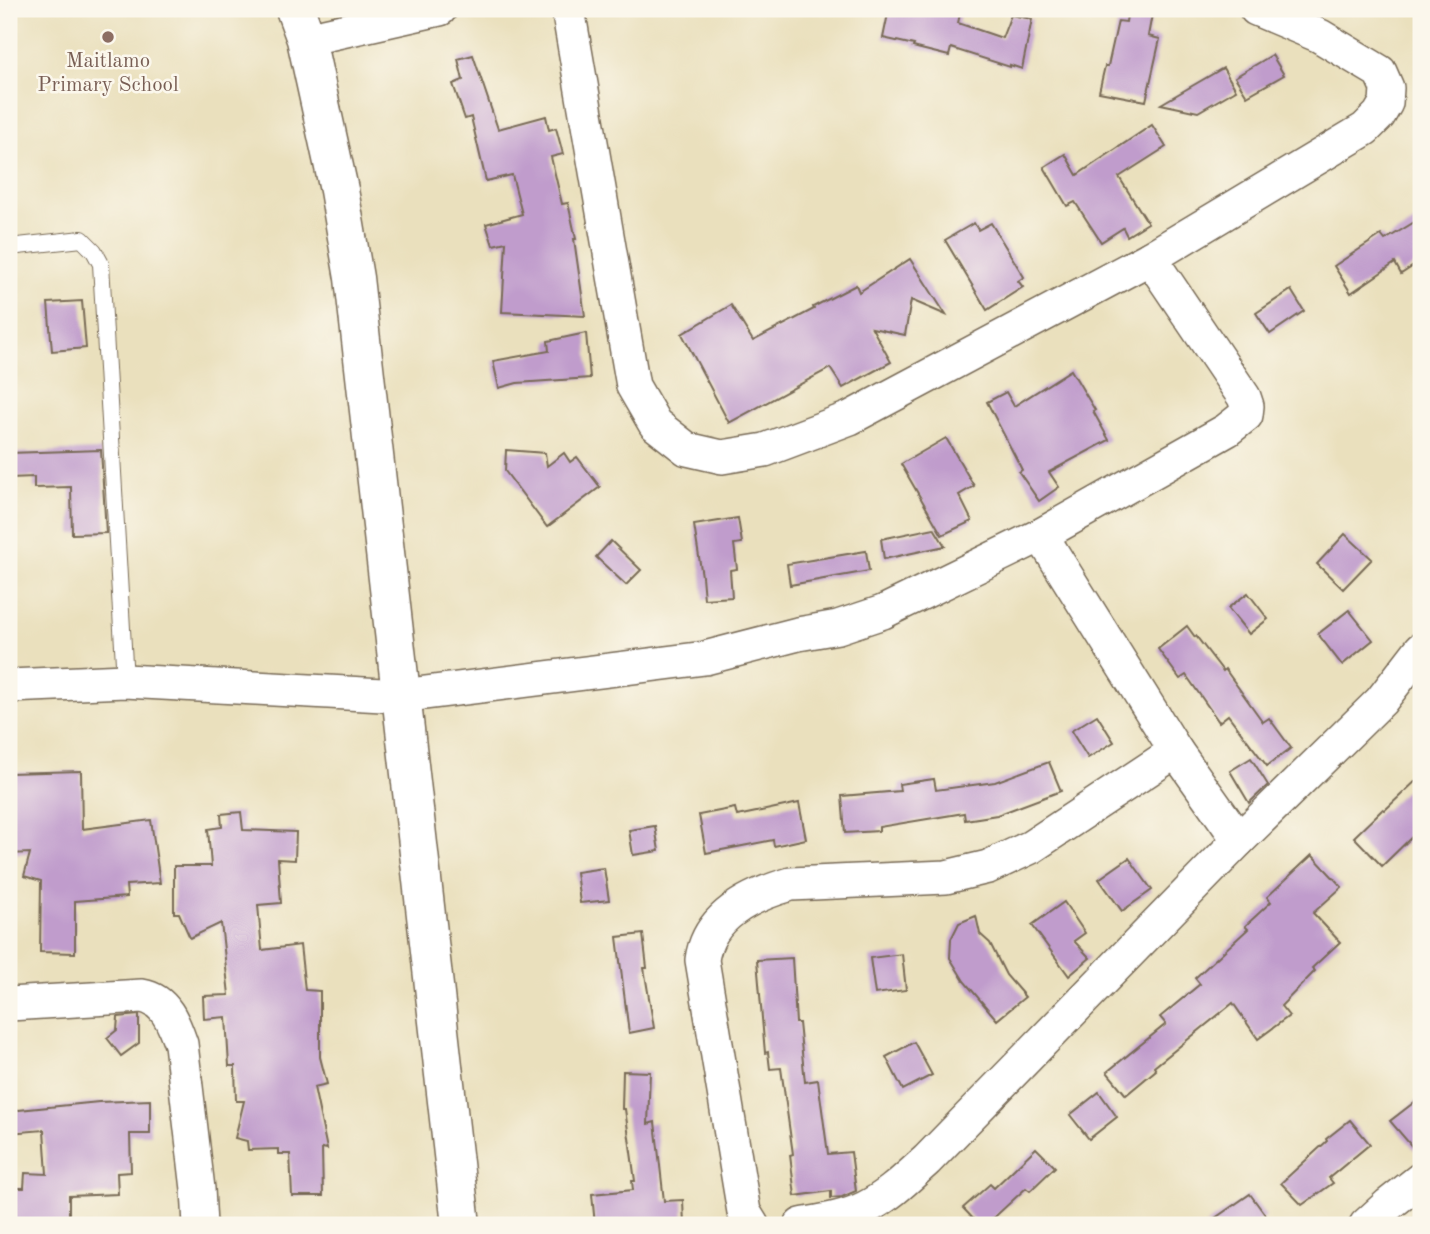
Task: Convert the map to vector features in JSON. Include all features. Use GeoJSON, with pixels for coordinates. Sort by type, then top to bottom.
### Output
{"type":"FeatureCollection","features":[{"type":"Feature","properties":{"kind":"street"},"geometry":{"type":"LineString","coordinates":[[440,9],[301,24],[339,190],[354,278],[461,1225]]}},
{"type":"Feature","properties":{"kind":"street"},"geometry":{"type":"LineString","coordinates":[[568,9],[633,386],[655,424],[687,449],[722,457],[765,450],[849,418],[1150,258],[1366,130],[1385,103],[1387,88],[1380,72],[1320,36],[1256,9]]}},
{"type":"Feature","properties":{"kind":"street"},"geometry":{"type":"LineString","coordinates":[[9,686],[125,681],[401,696],[705,658],[798,634],[838,627],[883,612],[1041,535],[1227,430],[1246,415],[1248,410],[1244,397],[1150,258]]}},
{"type":"Feature","properties":{"kind":"street"},"geometry":{"type":"LineString","coordinates":[[1041,535],[1176,751],[1239,841]]}},
{"type":"Feature","properties":{"kind":"street"},"geometry":{"type":"LineString","coordinates":[[801,1225],[840,1217],[866,1208],[927,1160],[1239,841],[1381,701],[1421,649]]}},
{"type":"Feature","properties":{"kind":"street"},"geometry":{"type":"LineString","coordinates":[[752,1225],[744,1212],[702,960],[704,948],[717,925],[728,913],[750,899],[791,884],[946,877],[988,867],[1031,847],[1176,751]]}},
{"type":"Feature","properties":{"kind":"street"},"geometry":{"type":"LineString","coordinates":[[9,1004],[142,996],[152,998],[164,1008],[181,1044],[200,1225]]}},
{"type":"Feature","properties":{"kind":"street"},"geometry":{"type":"LineString","coordinates":[[1366,1225],[1421,1178]]}},
{"type":"Feature","properties":{"kind":"lane"},"geometry":{"type":"LineString","coordinates":[[9,247],[82,239],[94,251],[101,264],[125,681]]}},
{"type":"Feature","properties":{"kind":"building"},"geometry":{"type":"Polygon","coordinates":[[[889,9],[941,9],[960,14],[958,23],[1002,38],[1011,15],[1032,19],[1022,69],[951,48],[949,56],[883,38],[889,9]]]}},
{"type":"Feature","properties":{"kind":"building"},"geometry":{"type":"Polygon","coordinates":[[[1128,9],[1153,9],[1148,36],[1160,39],[1146,101],[1099,92],[1118,21],[1126,22],[1128,9]]]}},
{"type":"Feature","properties":{"kind":"building"},"geometry":{"type":"Polygon","coordinates":[[[473,55],[498,129],[546,116],[549,130],[556,128],[563,154],[551,157],[562,204],[568,203],[576,239],[585,316],[502,312],[506,242],[493,245],[486,224],[522,214],[512,175],[486,181],[471,117],[465,119],[453,84],[463,80],[458,59],[473,55]]]}},
{"type":"Feature","properties":{"kind":"building"},"geometry":{"type":"Polygon","coordinates":[[[1272,55],[1284,75],[1247,96],[1235,77],[1272,55]]]}},
{"type":"Feature","properties":{"kind":"building"},"geometry":{"type":"Polygon","coordinates":[[[1223,68],[1236,90],[1198,112],[1161,104],[1223,68]]]}},
{"type":"Feature","properties":{"kind":"building"},"geometry":{"type":"Polygon","coordinates":[[[1152,125],[1166,147],[1119,177],[1148,223],[1127,236],[1123,228],[1101,242],[1075,202],[1067,206],[1044,167],[1065,154],[1077,175],[1152,125]]]}},
{"type":"Feature","properties":{"kind":"building"},"geometry":{"type":"Polygon","coordinates":[[[1421,218],[1421,261],[1401,274],[1395,263],[1351,293],[1334,266],[1381,235],[1385,240],[1421,218]]]}},
{"type":"Feature","properties":{"kind":"building"},"geometry":{"type":"Polygon","coordinates":[[[974,223],[978,230],[991,223],[1024,277],[1018,281],[1023,287],[987,310],[945,240],[974,223]]]}},
{"type":"Feature","properties":{"kind":"building"},"geometry":{"type":"Polygon","coordinates":[[[910,259],[946,315],[911,300],[905,335],[872,328],[891,362],[843,388],[830,368],[729,423],[682,334],[731,305],[753,341],[856,285],[859,292],[910,259]]]}},
{"type":"Feature","properties":{"kind":"building"},"geometry":{"type":"Polygon","coordinates":[[[1291,290],[1304,311],[1270,334],[1256,313],[1291,290]]]}},
{"type":"Feature","properties":{"kind":"building"},"geometry":{"type":"Polygon","coordinates":[[[82,301],[86,348],[52,351],[48,303],[82,301]]]}},
{"type":"Feature","properties":{"kind":"building"},"geometry":{"type":"Polygon","coordinates":[[[586,333],[590,378],[517,383],[499,388],[493,361],[549,351],[548,341],[586,333]]]}},
{"type":"Feature","properties":{"kind":"building"},"geometry":{"type":"Polygon","coordinates":[[[1071,370],[1109,440],[1049,472],[1059,487],[1039,501],[1019,472],[1022,470],[987,402],[1006,392],[1014,406],[1071,370]]]}},
{"type":"Feature","properties":{"kind":"building"},"geometry":{"type":"Polygon","coordinates":[[[946,438],[974,486],[959,495],[972,521],[942,535],[901,464],[946,438]]]}},
{"type":"Feature","properties":{"kind":"building"},"geometry":{"type":"Polygon","coordinates":[[[101,450],[106,533],[72,534],[71,487],[34,488],[34,477],[9,478],[9,453],[101,450]]]}},
{"type":"Feature","properties":{"kind":"building"},"geometry":{"type":"Polygon","coordinates":[[[506,450],[545,453],[547,466],[564,453],[570,462],[577,457],[600,487],[547,527],[505,471],[506,450]]]}},
{"type":"Feature","properties":{"kind":"building"},"geometry":{"type":"Polygon","coordinates":[[[738,518],[742,543],[734,544],[737,569],[730,570],[732,597],[704,599],[694,525],[738,518]]]}},
{"type":"Feature","properties":{"kind":"building"},"geometry":{"type":"Polygon","coordinates":[[[934,528],[945,546],[884,559],[881,539],[934,528]]]}},
{"type":"Feature","properties":{"kind":"building"},"geometry":{"type":"Polygon","coordinates":[[[1345,534],[1372,559],[1343,589],[1317,564],[1345,534]]]}},
{"type":"Feature","properties":{"kind":"building"},"geometry":{"type":"Polygon","coordinates":[[[611,541],[641,570],[626,585],[596,557],[611,541]]]}},
{"type":"Feature","properties":{"kind":"building"},"geometry":{"type":"Polygon","coordinates":[[[866,551],[869,571],[790,585],[787,564],[866,551]]]}},
{"type":"Feature","properties":{"kind":"building"},"geometry":{"type":"Polygon","coordinates":[[[1248,593],[1268,619],[1249,634],[1228,608],[1248,593]]]}},
{"type":"Feature","properties":{"kind":"building"},"geometry":{"type":"Polygon","coordinates":[[[1349,610],[1373,640],[1342,665],[1318,634],[1349,610]]]}},
{"type":"Feature","properties":{"kind":"building"},"geometry":{"type":"Polygon","coordinates":[[[1187,626],[1223,671],[1225,669],[1263,722],[1269,718],[1291,748],[1267,766],[1228,715],[1219,722],[1186,675],[1180,679],[1158,649],[1187,626]]]}},
{"type":"Feature","properties":{"kind":"building"},"geometry":{"type":"Polygon","coordinates":[[[1097,715],[1114,742],[1088,758],[1071,731],[1097,715]]]}},
{"type":"Feature","properties":{"kind":"building"},"geometry":{"type":"Polygon","coordinates":[[[1251,758],[1268,785],[1249,803],[1230,771],[1251,758]]]}},
{"type":"Feature","properties":{"kind":"building"},"geometry":{"type":"Polygon","coordinates":[[[1049,762],[1061,791],[997,815],[965,820],[964,813],[879,827],[879,831],[845,833],[842,796],[900,791],[899,784],[934,779],[936,790],[995,782],[1049,762]]]}},
{"type":"Feature","properties":{"kind":"building"},"geometry":{"type":"Polygon","coordinates":[[[81,771],[82,829],[151,820],[160,883],[126,885],[127,897],[75,901],[75,953],[40,952],[41,881],[24,876],[30,853],[9,854],[9,773],[81,771]]]}},
{"type":"Feature","properties":{"kind":"building"},"geometry":{"type":"Polygon","coordinates":[[[1421,776],[1421,828],[1382,866],[1354,837],[1421,776]]]}},
{"type":"Feature","properties":{"kind":"building"},"geometry":{"type":"Polygon","coordinates":[[[799,803],[806,839],[774,846],[773,840],[706,853],[699,815],[735,808],[737,816],[799,803]]]}},
{"type":"Feature","properties":{"kind":"building"},"geometry":{"type":"Polygon","coordinates":[[[241,812],[243,830],[296,832],[295,860],[278,859],[281,903],[258,905],[262,950],[300,945],[305,990],[320,991],[320,1057],[327,1084],[314,1087],[327,1149],[322,1148],[323,1196],[292,1196],[290,1154],[279,1154],[279,1149],[248,1150],[247,1141],[235,1138],[244,1101],[236,1101],[235,1066],[229,1066],[226,1017],[204,1019],[203,996],[229,995],[221,923],[190,938],[179,913],[174,913],[174,866],[211,866],[208,829],[222,827],[221,814],[241,812]]]}},
{"type":"Feature","properties":{"kind":"building"},"geometry":{"type":"Polygon","coordinates":[[[655,826],[659,851],[633,855],[629,830],[655,826]]]}},
{"type":"Feature","properties":{"kind":"building"},"geometry":{"type":"Polygon","coordinates":[[[1312,855],[1342,887],[1313,913],[1340,942],[1312,968],[1315,971],[1281,1006],[1289,1016],[1258,1039],[1233,1003],[1154,1067],[1156,1070],[1126,1095],[1107,1072],[1166,1024],[1160,1017],[1200,984],[1195,978],[1248,929],[1245,926],[1271,902],[1267,897],[1312,855]]]}},
{"type":"Feature","properties":{"kind":"building"},"geometry":{"type":"Polygon","coordinates":[[[1129,858],[1152,890],[1122,911],[1099,879],[1129,858]]]}},
{"type":"Feature","properties":{"kind":"building"},"geometry":{"type":"Polygon","coordinates":[[[604,868],[609,900],[580,903],[576,872],[604,868]]]}},
{"type":"Feature","properties":{"kind":"building"},"geometry":{"type":"Polygon","coordinates":[[[1064,902],[1085,933],[1074,941],[1090,958],[1069,976],[1032,925],[1064,902]]]}},
{"type":"Feature","properties":{"kind":"building"},"geometry":{"type":"Polygon","coordinates":[[[976,916],[980,934],[990,943],[1006,975],[1025,997],[997,1020],[964,981],[950,958],[951,939],[959,923],[976,916]]]}},
{"type":"Feature","properties":{"kind":"building"},"geometry":{"type":"Polygon","coordinates":[[[643,934],[647,968],[644,968],[654,1028],[629,1033],[617,937],[643,934]]]}},
{"type":"Feature","properties":{"kind":"building"},"geometry":{"type":"Polygon","coordinates":[[[902,954],[906,990],[875,994],[870,958],[902,954]]]}},
{"type":"Feature","properties":{"kind":"building"},"geometry":{"type":"Polygon","coordinates":[[[792,958],[796,1023],[799,1023],[805,1082],[818,1080],[828,1154],[851,1152],[856,1191],[842,1197],[831,1198],[831,1191],[795,1196],[790,1155],[793,1154],[781,1068],[770,1069],[768,1052],[765,1053],[757,960],[792,958]]]}},
{"type":"Feature","properties":{"kind":"building"},"geometry":{"type":"Polygon","coordinates":[[[139,1015],[139,1043],[121,1056],[107,1038],[117,1030],[118,1017],[139,1015]]]}},
{"type":"Feature","properties":{"kind":"building"},"geometry":{"type":"Polygon","coordinates":[[[914,1042],[932,1075],[903,1090],[886,1057],[914,1042]]]}},
{"type":"Feature","properties":{"kind":"building"},"geometry":{"type":"Polygon","coordinates":[[[623,1071],[650,1072],[648,1124],[655,1122],[664,1201],[683,1200],[684,1225],[595,1225],[592,1194],[633,1190],[632,1181],[635,1181],[625,1109],[622,1109],[623,1071]]]}},
{"type":"Feature","properties":{"kind":"building"},"geometry":{"type":"Polygon","coordinates":[[[1099,1092],[1117,1117],[1089,1139],[1070,1115],[1099,1092]]]}},
{"type":"Feature","properties":{"kind":"building"},"geometry":{"type":"Polygon","coordinates":[[[1421,1097],[1421,1157],[1390,1121],[1421,1097]]]}},
{"type":"Feature","properties":{"kind":"building"},"geometry":{"type":"Polygon","coordinates":[[[150,1100],[150,1134],[130,1134],[131,1172],[117,1173],[118,1194],[69,1196],[69,1225],[9,1225],[9,1188],[24,1188],[25,1173],[47,1174],[44,1130],[9,1133],[9,1111],[150,1100]]]}},
{"type":"Feature","properties":{"kind":"building"},"geometry":{"type":"Polygon","coordinates":[[[1350,1120],[1370,1144],[1329,1178],[1333,1183],[1302,1205],[1281,1183],[1327,1141],[1326,1139],[1350,1120]]]}},
{"type":"Feature","properties":{"kind":"building"},"geometry":{"type":"Polygon","coordinates":[[[1036,1148],[1055,1167],[1030,1191],[1026,1188],[986,1225],[979,1225],[963,1208],[990,1184],[994,1188],[1036,1148]]]}},
{"type":"Feature","properties":{"kind":"building"},"geometry":{"type":"Polygon","coordinates":[[[1250,1194],[1266,1216],[1253,1225],[1205,1225],[1250,1194]]]}},
{"type":"Feature","properties":{"kind":"place","name":"Maitlamo Primary School"},"geometry":{"type":"Point","coordinates":[108,37]}}]}
